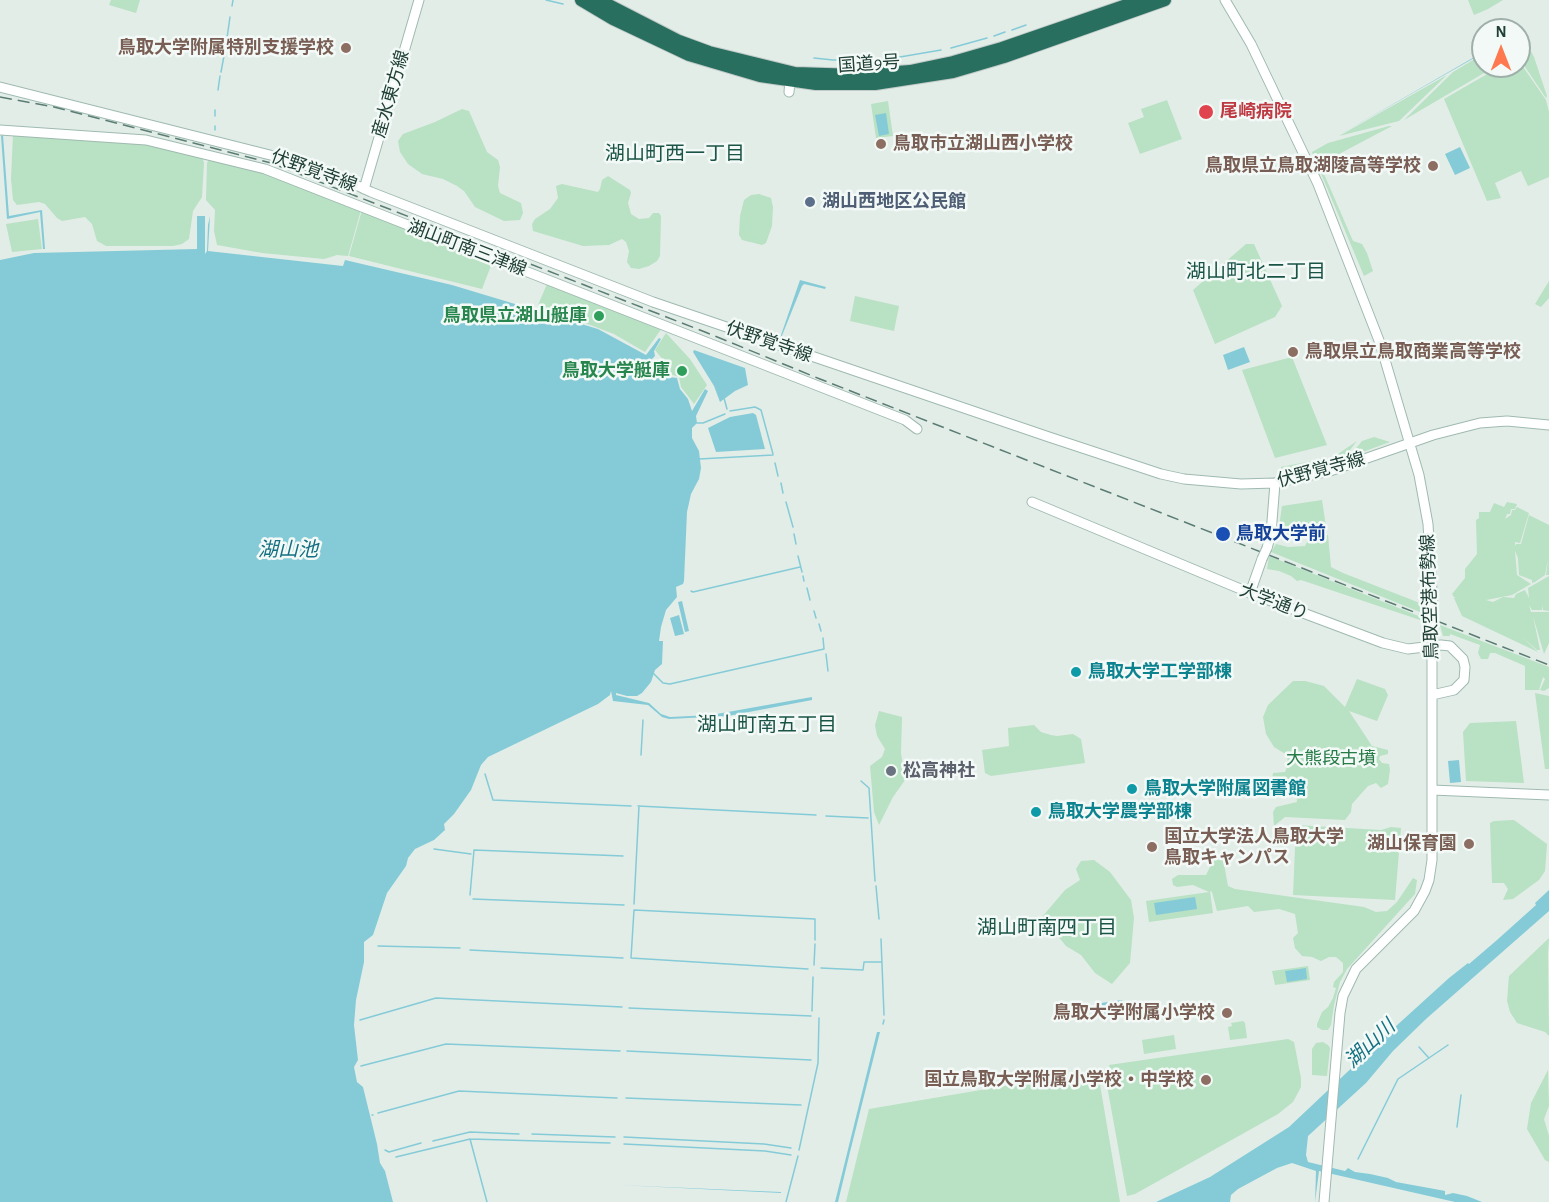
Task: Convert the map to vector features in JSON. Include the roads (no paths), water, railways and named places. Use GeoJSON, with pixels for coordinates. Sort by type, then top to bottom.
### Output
{"type":"FeatureCollection","features":[{"type":"Feature","properties":{"kind":"highway","name":"国道9号"},"geometry":{"type":"LineString","coordinates":[[580,0],[613,19],[689,55],[790,87],[816,84],[875,84],[953,72],[1004,57],[1165,0]]}},
{"type":"Feature","properties":{"kind":"highway","name":"国道9号"},"geometry":{"type":"LineString","coordinates":[[599,0],[678,41],[709,52],[774,69],[826,75],[887,74],[953,62],[1002,48],[1141,0]]}},
{"type":"Feature","properties":{"kind":"main road","name":"産水東方線"},"geometry":{"type":"LineString","coordinates":[[364,189],[418,0]]}},
{"type":"Feature","properties":{"kind":"main road","name":"鳥取空港布勢線"},"geometry":{"type":"LineString","coordinates":[[1225,0],[1251,44],[1322,193],[1380,343],[1419,474],[1428,524],[1433,608],[1432,860],[1425,891],[1414,910],[1363,961],[1350,978],[1343,996],[1324,1202]]}},
{"type":"Feature","properties":{"kind":"main road","name":"伏野覚寺線"},"geometry":{"type":"LineString","coordinates":[[0,87],[278,157],[328,172],[364,189],[653,302],[1150,470],[1184,479],[1241,484],[1275,483],[1330,471],[1433,435],[1480,423],[1507,421],[1549,424]]}},
{"type":"Feature","properties":{"kind":"main road","name":"湖山町南三津線"},"geometry":{"type":"LineString","coordinates":[[0,130],[146,140],[265,169],[905,420],[917,429]]}},
{"type":"Feature","properties":{"kind":"main road"},"geometry":{"type":"LineString","coordinates":[[1250,593],[1271,534],[1275,483]]}},
{"type":"Feature","properties":{"kind":"main road","name":"大学通り"},"geometry":{"type":"LineString","coordinates":[[1032,502],[1250,593],[1401,648],[1450,646],[1463,659],[1464,680],[1454,690],[1432,695]]}},
{"type":"Feature","properties":{"kind":"main road"},"geometry":{"type":"LineString","coordinates":[[1432,790],[1549,795]]}},
{"type":"Feature","properties":{"kind":"water"},"geometry":{"type":"Polygon","coordinates":[[[1471,59],[1419,89],[1339,135],[1471,59]]]}},
{"type":"Feature","properties":{"kind":"water"},"geometry":{"type":"Polygon","coordinates":[[[886,113],[889,134],[879,136],[875,115],[886,113]]]}},
{"type":"Feature","properties":{"kind":"water"},"geometry":{"type":"Polygon","coordinates":[[[3,135],[9,216],[42,210],[45,249],[43,249],[40,212],[7,219],[1,136],[3,135]]]}},
{"type":"Feature","properties":{"kind":"water"},"geometry":{"type":"Polygon","coordinates":[[[1460,147],[1470,168],[1455,175],[1445,154],[1460,147]]]}},
{"type":"Feature","properties":{"kind":"water","name":"湖山池"},"geometry":{"type":"Polygon","coordinates":[[[197,216],[205,216],[205,254],[210,216],[208,251],[343,266],[345,260],[452,285],[598,329],[646,355],[659,338],[661,339],[654,351],[655,356],[651,360],[669,377],[677,378],[680,389],[688,399],[692,411],[705,389],[708,391],[696,416],[697,423],[692,428],[692,438],[699,451],[701,468],[687,512],[684,581],[676,587],[677,597],[666,610],[661,627],[659,641],[663,641],[662,664],[655,670],[651,682],[642,693],[637,696],[616,693],[616,695],[649,703],[661,714],[670,717],[711,715],[812,697],[812,700],[728,716],[669,719],[662,717],[648,705],[613,701],[611,691],[610,695],[598,704],[488,757],[481,765],[471,790],[444,824],[445,830],[434,840],[415,849],[408,858],[406,866],[387,893],[373,935],[364,942],[364,962],[356,1000],[354,1025],[358,1060],[354,1067],[357,1082],[363,1087],[380,1163],[385,1171],[393,1202],[0,1202],[0,260],[34,253],[197,249],[197,216]]]}},
{"type":"Feature","properties":{"kind":"water"},"geometry":{"type":"Polygon","coordinates":[[[800,280],[826,287],[825,289],[804,284],[802,286],[780,338],[800,280]]]}},
{"type":"Feature","properties":{"kind":"water"},"geometry":{"type":"Polygon","coordinates":[[[1244,347],[1250,362],[1228,370],[1223,355],[1244,347]]]}},
{"type":"Feature","properties":{"kind":"water"},"geometry":{"type":"Polygon","coordinates":[[[694,350],[745,368],[748,385],[720,402],[694,350]]]}},
{"type":"Feature","properties":{"kind":"water"},"geometry":{"type":"Polygon","coordinates":[[[753,413],[756,415],[765,449],[716,452],[708,428],[730,417],[753,413]]]}},
{"type":"Feature","properties":{"kind":"water"},"geometry":{"type":"Polygon","coordinates":[[[682,601],[689,631],[685,632],[678,602],[682,601]]]}},
{"type":"Feature","properties":{"kind":"water"},"geometry":{"type":"Polygon","coordinates":[[[679,615],[684,634],[675,636],[670,618],[679,615]]]}},
{"type":"Feature","properties":{"kind":"water"},"geometry":{"type":"Polygon","coordinates":[[[1459,760],[1461,782],[1450,783],[1448,761],[1459,760]]]}},
{"type":"Feature","properties":{"kind":"water"},"geometry":{"type":"Polygon","coordinates":[[[1549,890],[1549,911],[1426,1019],[1393,1051],[1366,1083],[1308,1136],[1306,1155],[1308,1162],[1345,1171],[1348,1168],[1355,1172],[1388,1178],[1396,1182],[1445,1191],[1445,1195],[1453,1193],[1482,1202],[1455,1202],[1319,1171],[1315,1202],[1316,1171],[1292,1163],[1277,1168],[1238,1189],[1231,1195],[1230,1202],[1156,1202],[1210,1177],[1289,1127],[1395,1027],[1449,978],[1497,940],[1536,905],[1535,903],[1549,890]]]}},
{"type":"Feature","properties":{"kind":"water"},"geometry":{"type":"Polygon","coordinates":[[[1195,897],[1197,909],[1156,915],[1154,903],[1195,897]]]}},
{"type":"Feature","properties":{"kind":"water"},"geometry":{"type":"Polygon","coordinates":[[[1306,968],[1307,979],[1287,982],[1285,971],[1306,968]]]}},
{"type":"Feature","properties":{"kind":"water"},"geometry":{"type":"Polygon","coordinates":[[[1122,1000],[1125,1014],[1104,1017],[1101,1003],[1122,1000]]]}},
{"type":"Feature","properties":{"kind":"water"},"geometry":{"type":"Polygon","coordinates":[[[877,1032],[880,1032],[838,1202],[835,1202],[877,1032]]]}},
{"type":"Feature","properties":{"kind":"water"},"geometry":{"type":"Polygon","coordinates":[[[619,1185],[781,1192],[781,1193],[619,1185]]]}},
{"type":"Feature","properties":{"kind":"waterway"},"geometry":{"type":"LineString","coordinates":[[232,6],[233,0]]}},
{"type":"Feature","properties":{"kind":"waterway"},"geometry":{"type":"LineString","coordinates":[[546,0],[563,4]]}},
{"type":"Feature","properties":{"kind":"waterway"},"geometry":{"type":"LineString","coordinates":[[227,38],[230,17]]}},
{"type":"Feature","properties":{"kind":"waterway"},"geometry":{"type":"LineString","coordinates":[[1012,30],[1026,25]]}},
{"type":"Feature","properties":{"kind":"waterway"},"geometry":{"type":"LineString","coordinates":[[994,36],[1005,32]]}},
{"type":"Feature","properties":{"kind":"waterway"},"geometry":{"type":"LineString","coordinates":[[951,48],[987,38]]}},
{"type":"Feature","properties":{"kind":"waterway"},"geometry":{"type":"LineString","coordinates":[[221,72],[226,45]]}},
{"type":"Feature","properties":{"kind":"waterway"},"geometry":{"type":"LineString","coordinates":[[814,58],[867,60],[941,50]]}},
{"type":"Feature","properties":{"kind":"waterway"},"geometry":{"type":"LineString","coordinates":[[218,90],[220,76]]}},
{"type":"Feature","properties":{"kind":"waterway"},"geometry":{"type":"LineString","coordinates":[[215,110],[215,116]]}},
{"type":"Feature","properties":{"kind":"waterway"},"geometry":{"type":"LineString","coordinates":[[724,398],[727,409]]}},
{"type":"Feature","properties":{"kind":"waterway"},"geometry":{"type":"LineString","coordinates":[[730,411],[755,407],[761,410],[773,454]]}},
{"type":"Feature","properties":{"kind":"waterway"},"geometry":{"type":"LineString","coordinates":[[697,423],[703,423],[725,414]]}},
{"type":"Feature","properties":{"kind":"waterway"},"geometry":{"type":"LineString","coordinates":[[699,459],[773,455]]}},
{"type":"Feature","properties":{"kind":"waterway"},"geometry":{"type":"LineString","coordinates":[[775,463],[778,476]]}},
{"type":"Feature","properties":{"kind":"waterway"},"geometry":{"type":"LineString","coordinates":[[781,483],[783,493]]}},
{"type":"Feature","properties":{"kind":"waterway"},"geometry":{"type":"LineString","coordinates":[[786,502],[793,527]]}},
{"type":"Feature","properties":{"kind":"waterway"},"geometry":{"type":"LineString","coordinates":[[794,534],[796,544]]}},
{"type":"Feature","properties":{"kind":"waterway"},"geometry":{"type":"LineString","coordinates":[[798,556],[802,572]]}},
{"type":"Feature","properties":{"kind":"waterway"},"geometry":{"type":"LineString","coordinates":[[691,591],[800,567]]}},
{"type":"Feature","properties":{"kind":"waterway"},"geometry":{"type":"LineString","coordinates":[[803,576],[804,581]]}},
{"type":"Feature","properties":{"kind":"waterway"},"geometry":{"type":"LineString","coordinates":[[807,588],[810,600]]}},
{"type":"Feature","properties":{"kind":"waterway"},"geometry":{"type":"LineString","coordinates":[[814,611],[816,618]]}},
{"type":"Feature","properties":{"kind":"waterway"},"geometry":{"type":"LineString","coordinates":[[819,624],[821,631]]}},
{"type":"Feature","properties":{"kind":"waterway"},"geometry":{"type":"LineString","coordinates":[[653,673],[663,683],[670,684],[824,649],[823,638]]}},
{"type":"Feature","properties":{"kind":"waterway"},"geometry":{"type":"LineString","coordinates":[[826,654],[828,671]]}},
{"type":"Feature","properties":{"kind":"waterway"},"geometry":{"type":"LineString","coordinates":[[641,755],[643,720]]}},
{"type":"Feature","properties":{"kind":"waterway"},"geometry":{"type":"LineString","coordinates":[[485,774],[493,800],[631,806]]}},
{"type":"Feature","properties":{"kind":"waterway"},"geometry":{"type":"LineString","coordinates":[[861,781],[869,788],[875,881]]}},
{"type":"Feature","properties":{"kind":"waterway"},"geometry":{"type":"LineString","coordinates":[[638,806],[816,815]]}},
{"type":"Feature","properties":{"kind":"waterway"},"geometry":{"type":"LineString","coordinates":[[634,904],[639,806]]}},
{"type":"Feature","properties":{"kind":"waterway"},"geometry":{"type":"LineString","coordinates":[[826,816],[868,818]]}},
{"type":"Feature","properties":{"kind":"waterway"},"geometry":{"type":"LineString","coordinates":[[434,849],[471,854]]}},
{"type":"Feature","properties":{"kind":"waterway"},"geometry":{"type":"LineString","coordinates":[[470,895],[474,850],[623,856]]}},
{"type":"Feature","properties":{"kind":"waterway"},"geometry":{"type":"LineString","coordinates":[[876,886],[879,919]]}},
{"type":"Feature","properties":{"kind":"waterway"},"geometry":{"type":"LineString","coordinates":[[473,899],[624,905]]}},
{"type":"Feature","properties":{"kind":"waterway"},"geometry":{"type":"LineString","coordinates":[[808,969],[631,958],[634,910],[815,919],[815,940]]}},
{"type":"Feature","properties":{"kind":"waterway"},"geometry":{"type":"LineString","coordinates":[[881,939],[884,1015]]}},
{"type":"Feature","properties":{"kind":"waterway"},"geometry":{"type":"LineString","coordinates":[[814,965],[815,944]]}},
{"type":"Feature","properties":{"kind":"waterway"},"geometry":{"type":"LineString","coordinates":[[378,946],[460,948]]}},
{"type":"Feature","properties":{"kind":"waterway"},"geometry":{"type":"LineString","coordinates":[[470,950],[623,958]]}},
{"type":"Feature","properties":{"kind":"waterway"},"geometry":{"type":"LineString","coordinates":[[821,968],[863,970],[864,962],[881,962]]}},
{"type":"Feature","properties":{"kind":"waterway"},"geometry":{"type":"LineString","coordinates":[[812,1011],[813,977]]}},
{"type":"Feature","properties":{"kind":"waterway"},"geometry":{"type":"LineString","coordinates":[[360,1020],[436,998],[622,1007]]}},
{"type":"Feature","properties":{"kind":"waterway"},"geometry":{"type":"LineString","coordinates":[[629,1008],[811,1016]]}},
{"type":"Feature","properties":{"kind":"waterway"},"geometry":{"type":"LineString","coordinates":[[799,1150],[818,1063],[819,1018]]}},
{"type":"Feature","properties":{"kind":"waterway"},"geometry":{"type":"LineString","coordinates":[[883,1024],[884,1020]]}},
{"type":"Feature","properties":{"kind":"waterway"},"geometry":{"type":"LineString","coordinates":[[361,1066],[446,1044],[620,1051]]}},
{"type":"Feature","properties":{"kind":"waterway"},"geometry":{"type":"LineString","coordinates":[[1358,1159],[1398,1079],[1448,1045]]}},
{"type":"Feature","properties":{"kind":"waterway"},"geometry":{"type":"LineString","coordinates":[[1419,1047],[1428,1057]]}},
{"type":"Feature","properties":{"kind":"waterway"},"geometry":{"type":"LineString","coordinates":[[627,1051],[811,1060]]}},
{"type":"Feature","properties":{"kind":"waterway"},"geometry":{"type":"LineString","coordinates":[[378,1113],[459,1091],[617,1098]]}},
{"type":"Feature","properties":{"kind":"waterway"},"geometry":{"type":"LineString","coordinates":[[1457,1127],[1461,1095]]}},
{"type":"Feature","properties":{"kind":"waterway"},"geometry":{"type":"LineString","coordinates":[[626,1098],[801,1105]]}},
{"type":"Feature","properties":{"kind":"waterway"},"geometry":{"type":"LineString","coordinates":[[433,1141],[470,1132],[519,1134]]}},
{"type":"Feature","properties":{"kind":"waterway"},"geometry":{"type":"LineString","coordinates":[[532,1134],[615,1137]]}},
{"type":"Feature","properties":{"kind":"waterway"},"geometry":{"type":"LineString","coordinates":[[624,1137],[764,1144],[791,1148]]}},
{"type":"Feature","properties":{"kind":"waterway"},"geometry":{"type":"LineString","coordinates":[[470,1139],[487,1202]]}},
{"type":"Feature","properties":{"kind":"waterway"},"geometry":{"type":"LineString","coordinates":[[396,1157],[470,1139],[610,1143]]}},
{"type":"Feature","properties":{"kind":"waterway"},"geometry":{"type":"LineString","coordinates":[[385,1150],[389,1152],[421,1143]]}},
{"type":"Feature","properties":{"kind":"waterway"},"geometry":{"type":"LineString","coordinates":[[624,1144],[765,1151],[791,1155]]}},
{"type":"Feature","properties":{"kind":"waterway"},"geometry":{"type":"LineString","coordinates":[[786,1202],[798,1156]]}},
{"type":"Feature","properties":{"kind":"railway"},"geometry":{"type":"LineString","coordinates":[[0,97],[54,107],[271,163],[1549,665]]}},
{"type":"Feature","properties":{"kind":"place","name":"鳥取大学附属特別支援学校"},"geometry":{"type":"Point","coordinates":[346,48]}},
{"type":"Feature","properties":{"kind":"place","name":"尾崎病院"},"geometry":{"type":"Point","coordinates":[1206,112]}},
{"type":"Feature","properties":{"kind":"place","name":"鳥取市立湖山西小学校"},"geometry":{"type":"Point","coordinates":[881,144]}},
{"type":"Feature","properties":{"kind":"place","name":"鳥取県立鳥取湖陵高等学校"},"geometry":{"type":"Point","coordinates":[1433,166]}},
{"type":"Feature","properties":{"kind":"place","name":"湖山西地区公民館"},"geometry":{"type":"Point","coordinates":[810,202]}},
{"type":"Feature","properties":{"kind":"place","name":"鳥取県立湖山艇庫"},"geometry":{"type":"Point","coordinates":[599,316]}},
{"type":"Feature","properties":{"kind":"place","name":"鳥取県立鳥取商業高等学校"},"geometry":{"type":"Point","coordinates":[1293,352]}},
{"type":"Feature","properties":{"kind":"place","name":"鳥取大学艇庫"},"geometry":{"type":"Point","coordinates":[682,371]}},
{"type":"Feature","properties":{"kind":"place","name":"鳥取大学前"},"geometry":{"type":"Point","coordinates":[1223,534]}},
{"type":"Feature","properties":{"kind":"place","name":"鳥取大学工学部棟"},"geometry":{"type":"Point","coordinates":[1076,672]}},
{"type":"Feature","properties":{"kind":"place","name":"松高神社"},"geometry":{"type":"Point","coordinates":[891,771]}},
{"type":"Feature","properties":{"kind":"place","name":"鳥取大学附属図書館"},"geometry":{"type":"Point","coordinates":[1132,789]}},
{"type":"Feature","properties":{"kind":"place","name":"鳥取大学農学部棟"},"geometry":{"type":"Point","coordinates":[1036,812]}},
{"type":"Feature","properties":{"kind":"place","name":"湖山保育園"},"geometry":{"type":"Point","coordinates":[1469,844]}},
{"type":"Feature","properties":{"kind":"place","name":"国立大学法人鳥取大学 鳥取キャンパス"},"geometry":{"type":"Point","coordinates":[1152,847]}},
{"type":"Feature","properties":{"kind":"place","name":"鳥取大学附属小学校"},"geometry":{"type":"Point","coordinates":[1227,1013]}},
{"type":"Feature","properties":{"kind":"place","name":"国立鳥取大学附属小学校・中学校"},"geometry":{"type":"Point","coordinates":[1206,1080]}},
{"type":"Feature","properties":{"kind":"district","name":"湖山町西一丁目"},"geometry":{"type":"Point","coordinates":[675,154]}},
{"type":"Feature","properties":{"kind":"district","name":"湖山町北二丁目"},"geometry":{"type":"Point","coordinates":[1256,272]}},
{"type":"Feature","properties":{"kind":"district","name":"湖山町南五丁目"},"geometry":{"type":"Point","coordinates":[767,725]}},
{"type":"Feature","properties":{"kind":"district","name":"湖山町南四丁目"},"geometry":{"type":"Point","coordinates":[1047,928]}},
{"type":"Feature","properties":{"kind":"park label","name":"大熊段古墳"},"geometry":{"type":"Point","coordinates":[1331,759]}},
{"type":"Feature","properties":{"kind":"water label","name":"湖山川"},"geometry":{"type":"Point","coordinates":[1370,1044]}}]}
